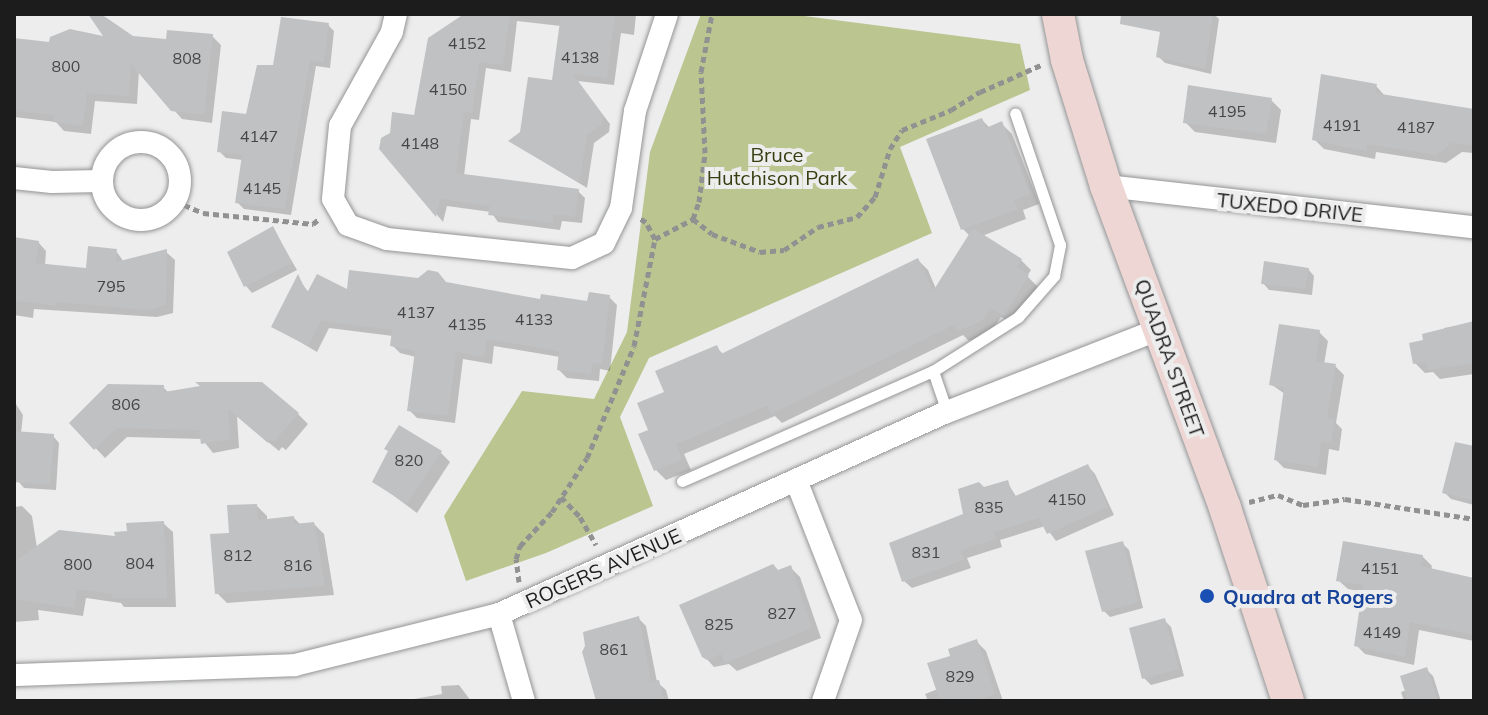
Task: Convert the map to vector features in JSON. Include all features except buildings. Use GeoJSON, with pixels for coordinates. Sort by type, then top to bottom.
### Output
{"type":"FeatureCollection","features":[{"type":"Feature","properties":{"kind":"main road","name":"QUADRA STREET"},"geometry":{"type":"LineString","coordinates":[[1058,14],[1067,60],[1106,186],[1225,508],[1288,701]]}},
{"type":"Feature","properties":{"kind":"street"},"geometry":{"type":"LineString","coordinates":[[396,14],[392,32],[340,126],[335,204],[348,225],[387,239],[572,258],[604,243],[621,208],[635,111],[667,14]]}},
{"type":"Feature","properties":{"kind":"street"},"geometry":{"type":"LineString","coordinates":[[133,142],[151,142],[167,151],[178,166],[181,184],[175,201],[164,213],[148,220],[131,219],[116,211],[105,198],[101,181],[105,163],[117,149],[133,142]]}},
{"type":"Feature","properties":{"kind":"street"},"geometry":{"type":"LineString","coordinates":[[14,178],[52,182],[101,181]]}},
{"type":"Feature","properties":{"kind":"street","name":"TUXEDO DRIVE"},"geometry":{"type":"LineString","coordinates":[[1106,186],[1474,227]]}},
{"type":"Feature","properties":{"kind":"street","name":"ROGERS AVENUE"},"geometry":{"type":"LineString","coordinates":[[14,675],[295,665],[499,614],[947,412],[1160,329]]}},
{"type":"Feature","properties":{"kind":"street"},"geometry":{"type":"LineString","coordinates":[[796,480],[851,620],[823,701]]}},
{"type":"Feature","properties":{"kind":"street"},"geometry":{"type":"LineString","coordinates":[[499,614],[524,701]]}},
{"type":"Feature","properties":{"kind":"lane"},"geometry":{"type":"LineString","coordinates":[[682,481],[933,371],[1018,317],[1054,276],[1060,245],[1015,113]]}},
{"type":"Feature","properties":{"kind":"lane"},"geometry":{"type":"LineString","coordinates":[[933,371],[947,412]]}},
{"type":"Feature","properties":{"kind":"path"},"geometry":{"type":"LineString","coordinates":[[693,219],[705,153],[701,72],[712,14]]}},
{"type":"Feature","properties":{"kind":"path"},"geometry":{"type":"LineString","coordinates":[[693,219],[712,234],[748,248],[760,252],[784,250],[818,227],[857,217],[875,197],[890,149],[902,130],[951,110],[1032,67],[1067,60]]}},
{"type":"Feature","properties":{"kind":"path"},"geometry":{"type":"LineString","coordinates":[[175,201],[203,213],[313,224],[335,204]]}},
{"type":"Feature","properties":{"kind":"path"},"geometry":{"type":"LineString","coordinates":[[524,603],[516,559],[520,546],[561,497],[587,458],[634,346],[655,239],[646,222],[621,208]]}},
{"type":"Feature","properties":{"kind":"path"},"geometry":{"type":"LineString","coordinates":[[655,239],[693,219]]}},
{"type":"Feature","properties":{"kind":"path"},"geometry":{"type":"LineString","coordinates":[[1225,508],[1278,495],[1303,505],[1345,499],[1474,519]]}},
{"type":"Feature","properties":{"kind":"path"},"geometry":{"type":"LineString","coordinates":[[561,497],[580,517],[610,565]]}},
{"type":"Feature","properties":{"kind":"green space","name":"Bruce Hutchison Park"},"geometry":{"type":"Polygon","coordinates":[[[701,14],[789,14],[1020,44],[1030,90],[900,147],[932,233],[649,358],[620,417],[653,506],[546,553],[466,581],[444,516],[522,391],[594,399],[627,332],[650,152],[701,14]]]}},
{"type":"Feature","properties":{"kind":"place","name":"Quadra at Rogers"},"geometry":{"type":"Point","coordinates":[1207,596]}}]}
